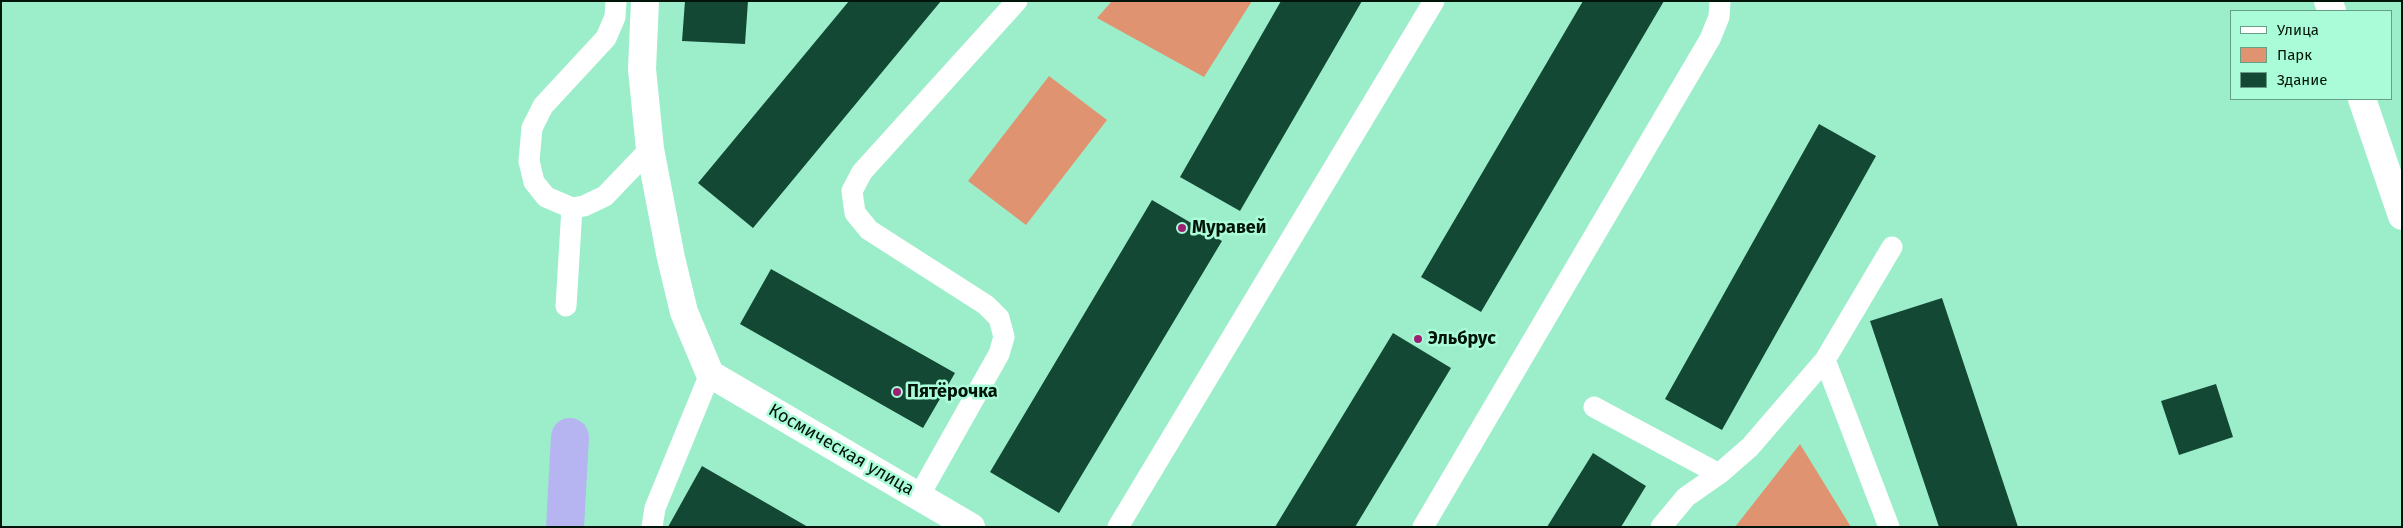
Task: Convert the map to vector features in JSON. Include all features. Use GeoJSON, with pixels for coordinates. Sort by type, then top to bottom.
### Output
{"type":"FeatureCollection","features":[{"type":"Feature","properties":{"kind":"street"},"geometry":{"type":"LineString","coordinates":[[645,1],[642,70],[650,149],[670,258],[684,312],[710,374]]}},
{"type":"Feature","properties":{"kind":"street"},"geometry":{"type":"LineString","coordinates":[[2362,100],[2402,216]]}},
{"type":"Feature","properties":{"kind":"street","name":"Космическая улица"},"geometry":{"type":"LineString","coordinates":[[710,374],[971,527]]}},
{"type":"Feature","properties":{"kind":"lane"},"geometry":{"type":"LineString","coordinates":[[616,1],[615,17],[606,38],[543,106],[532,128],[529,161],[534,182],[546,197],[572,208],[584,206],[605,196],[650,149]]}},
{"type":"Feature","properties":{"kind":"lane"},"geometry":{"type":"LineString","coordinates":[[919,496],[999,354],[1004,337],[999,318],[986,305],[870,230],[855,213],[852,191],[862,172],[1017,1]]}},
{"type":"Feature","properties":{"kind":"lane"},"geometry":{"type":"LineString","coordinates":[[1118,527],[1434,1]]}},
{"type":"Feature","properties":{"kind":"lane"},"geometry":{"type":"LineString","coordinates":[[1423,527],[1710,39],[1719,17],[1720,1]]}},
{"type":"Feature","properties":{"kind":"lane"},"geometry":{"type":"LineString","coordinates":[[566,306],[572,208]]}},
{"type":"Feature","properties":{"kind":"lane"},"geometry":{"type":"LineString","coordinates":[[1661,527],[1686,497],[1719,474],[1750,448],[1825,360],[1892,247]]}},
{"type":"Feature","properties":{"kind":"lane"},"geometry":{"type":"LineString","coordinates":[[1825,360],[1889,527]]}},
{"type":"Feature","properties":{"kind":"lane"},"geometry":{"type":"LineString","coordinates":[[652,527],[655,508],[710,374]]}},
{"type":"Feature","properties":{"kind":"lane"},"geometry":{"type":"LineString","coordinates":[[1594,407],[1719,474]]}},
{"type":"Feature","properties":{"kind":"green space"},"geometry":{"type":"Polygon","coordinates":[[[1112,1],[1252,1],[1204,77],[1097,18],[1112,1]]]}},
{"type":"Feature","properties":{"kind":"green space"},"geometry":{"type":"Polygon","coordinates":[[[1049,76],[1107,120],[1026,225],[968,181],[1049,76]]]}},
{"type":"Feature","properties":{"kind":"green space"},"geometry":{"type":"Polygon","coordinates":[[[1800,444],[1851,527],[1735,527],[1800,444]]]}},
{"type":"Feature","properties":{"kind":"building"},"geometry":{"type":"Polygon","coordinates":[[[685,1],[748,1],[745,44],[682,41],[685,1]]]}},
{"type":"Feature","properties":{"kind":"building"},"geometry":{"type":"Polygon","coordinates":[[[849,1],[941,1],[753,228],[698,183],[849,1]]]}},
{"type":"Feature","properties":{"kind":"building"},"geometry":{"type":"Polygon","coordinates":[[[1281,1],[1362,1],[1240,211],[1180,177],[1281,1]]]}},
{"type":"Feature","properties":{"kind":"building"},"geometry":{"type":"Polygon","coordinates":[[[1583,1],[1664,1],[1481,312],[1421,277],[1583,1]]]}},
{"type":"Feature","properties":{"kind":"building"},"geometry":{"type":"Polygon","coordinates":[[[1819,124],[1876,156],[1722,430],[1665,399],[1819,124]]]}},
{"type":"Feature","properties":{"kind":"building"},"geometry":{"type":"Polygon","coordinates":[[[1152,200],[1222,241],[1059,513],[990,472],[1152,200]]]}},
{"type":"Feature","properties":{"kind":"building"},"geometry":{"type":"Polygon","coordinates":[[[771,269],[955,373],[923,428],[740,324],[771,269]]]}},
{"type":"Feature","properties":{"kind":"building"},"geometry":{"type":"Polygon","coordinates":[[[1942,298],[2018,527],[1939,527],[1870,321],[1942,298]]]}},
{"type":"Feature","properties":{"kind":"building"},"geometry":{"type":"Polygon","coordinates":[[[1393,333],[1451,368],[1355,527],[1275,527],[1393,333]]]}},
{"type":"Feature","properties":{"kind":"building"},"geometry":{"type":"Polygon","coordinates":[[[2216,384],[2233,437],[2179,455],[2161,401],[2216,384]]]}},
{"type":"Feature","properties":{"kind":"building"},"geometry":{"type":"Polygon","coordinates":[[[1593,453],[1646,486],[1621,527],[1547,527],[1593,453]]]}},
{"type":"Feature","properties":{"kind":"building"},"geometry":{"type":"Polygon","coordinates":[[[702,466],[808,527],[668,527],[702,466]]]}},
{"type":"Feature","properties":{"kind":"waterway"},"geometry":{"type":"LineString","coordinates":[[565,527],[570,437]]}},
{"type":"Feature","properties":{"kind":"place","name":"Муравей"},"geometry":{"type":"Point","coordinates":[1182,228]}},
{"type":"Feature","properties":{"kind":"place","name":"Эльбрус"},"geometry":{"type":"Point","coordinates":[1418,339]}},
{"type":"Feature","properties":{"kind":"place","name":"Пятёрочка"},"geometry":{"type":"Point","coordinates":[897,392]}}]}
